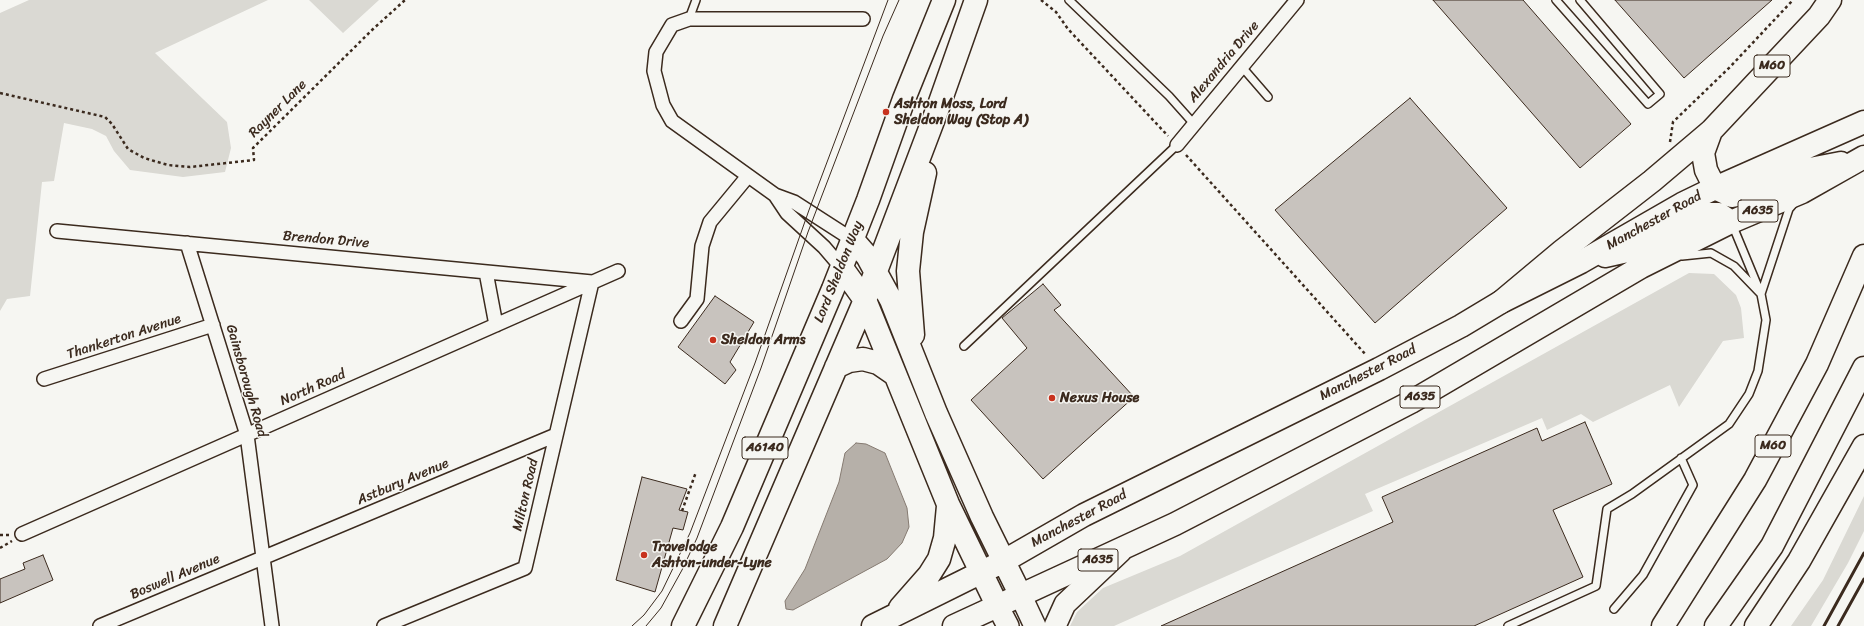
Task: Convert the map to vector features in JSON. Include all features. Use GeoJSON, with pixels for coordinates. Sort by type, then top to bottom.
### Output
{"type":"FeatureCollection","features":[{"type":"Feature","properties":{"kind":"highway","name":"Lord Sheldon Way"},"geometry":{"type":"LineString","coordinates":[[683,626],[732,527],[842,268],[904,99],[944,0]]}},
{"type":"Feature","properties":{"kind":"highway","name":"A6140"},"geometry":{"type":"LineString","coordinates":[[725,626],[865,300],[871,264],[939,105],[976,0]]}},
{"type":"Feature","properties":{"kind":"highway","name":"M60"},"geometry":{"type":"LineString","coordinates":[[1502,302],[1562,251],[1657,177],[1711,131],[1819,16],[1830,0]]}},
{"type":"Feature","properties":{"kind":"highway"},"geometry":{"type":"LineString","coordinates":[[914,355],[908,271],[912,232],[939,105]]}},
{"type":"Feature","properties":{"kind":"highway","name":"Manchester Road"},"geometry":{"type":"LineString","coordinates":[[1020,594],[1123,549],[1411,402],[1658,258],[1723,205],[1864,122]]}},
{"type":"Feature","properties":{"kind":"highway"},"geometry":{"type":"LineString","coordinates":[[1711,131],[1703,154],[1706,170],[1723,205]]}},
{"type":"Feature","properties":{"kind":"highway"},"geometry":{"type":"LineString","coordinates":[[1581,262],[1636,249],[1691,219],[1704,214],[1719,214],[1723,205],[1732,196],[1754,192],[1810,169],[1860,159]]}},
{"type":"Feature","properties":{"kind":"highway","name":"Manchester Road"},"geometry":{"type":"LineString","coordinates":[[882,622],[1004,561],[1084,515],[1379,369],[1461,326],[1502,302],[1581,262],[1682,204],[1723,205],[1802,192],[1860,159]]}},
{"type":"Feature","properties":{"kind":"highway"},"geometry":{"type":"LineString","coordinates":[[853,240],[871,264],[891,300],[984,523],[1020,594]]}},
{"type":"Feature","properties":{"kind":"highway","name":"M60"},"geometry":{"type":"LineString","coordinates":[[1663,626],[1759,473],[1817,364],[1864,256]]}},
{"type":"Feature","properties":{"kind":"highway"},"geometry":{"type":"LineString","coordinates":[[842,268],[857,268],[864,262],[871,264]]}},
{"type":"Feature","properties":{"kind":"highway"},"geometry":{"type":"LineString","coordinates":[[842,268],[865,300],[948,504],[997,605]]}},
{"type":"Feature","properties":{"kind":"highway"},"geometry":{"type":"LineString","coordinates":[[836,367],[849,361],[863,359],[878,363],[894,374]]}},
{"type":"Feature","properties":{"kind":"highway"},"geometry":{"type":"LineString","coordinates":[[1716,626],[1772,546],[1864,368]]}},
{"type":"Feature","properties":{"kind":"highway"},"geometry":{"type":"LineString","coordinates":[[1756,626],[1799,561],[1864,446]]}},
{"type":"Feature","properties":{"kind":"highway"},"geometry":{"type":"LineString","coordinates":[[882,622],[929,575],[939,559],[945,538],[948,504]]}},
{"type":"Feature","properties":{"kind":"highway","name":"A635"},"geometry":{"type":"LineString","coordinates":[[954,626],[1020,594]]}},
{"type":"Feature","properties":{"kind":"main road"},"geometry":{"type":"LineString","coordinates":[[1055,626],[1065,604],[1123,549]]}},
{"type":"Feature","properties":{"kind":"main road"},"geometry":{"type":"LineString","coordinates":[[1020,594],[1035,626]]}},
{"type":"Feature","properties":{"kind":"main road"},"geometry":{"type":"LineString","coordinates":[[997,605],[1008,626]]}},
{"type":"Feature","properties":{"kind":"street","name":"Alexandria Drive"},"geometry":{"type":"LineString","coordinates":[[1177,146],[1297,0]]}},
{"type":"Feature","properties":{"kind":"street"},"geometry":{"type":"LineString","coordinates":[[853,240],[794,202],[775,195],[672,121],[663,105],[654,71],[656,52],[672,25],[689,19],[863,19]]}},
{"type":"Feature","properties":{"kind":"street"},"geometry":{"type":"LineString","coordinates":[[681,321],[697,299],[702,246],[710,222],[748,176]]}},
{"type":"Feature","properties":{"kind":"street"},"geometry":{"type":"LineString","coordinates":[[775,195],[787,213],[824,247],[842,268]]}},
{"type":"Feature","properties":{"kind":"street","name":"Brendon Drive"},"geometry":{"type":"LineString","coordinates":[[57,231],[592,282]]}},
{"type":"Feature","properties":{"kind":"street","name":"Gainsborough Road"},"geometry":{"type":"LineString","coordinates":[[187,243],[247,435],[272,626]]}},
{"type":"Feature","properties":{"kind":"street","name":"North Road"},"geometry":{"type":"LineString","coordinates":[[22,534],[618,271]]}},
{"type":"Feature","properties":{"kind":"street"},"geometry":{"type":"LineString","coordinates":[[486,272],[496,325]]}},
{"type":"Feature","properties":{"kind":"street","name":"Milton Road"},"geometry":{"type":"LineString","coordinates":[[384,626],[525,568],[592,282]]}},
{"type":"Feature","properties":{"kind":"street","name":"Thankerton Avenue"},"geometry":{"type":"LineString","coordinates":[[44,379],[213,325]]}},
{"type":"Feature","properties":{"kind":"street","name":"Astbury Avenue"},"geometry":{"type":"LineString","coordinates":[[263,558],[556,435]]}},
{"type":"Feature","properties":{"kind":"street","name":"Boswell Avenue"},"geometry":{"type":"LineString","coordinates":[[100,626],[263,558]]}},
{"type":"Feature","properties":{"kind":"lane"},"geometry":{"type":"LineString","coordinates":[[689,19],[696,0]]}},
{"type":"Feature","properties":{"kind":"lane"},"geometry":{"type":"LineString","coordinates":[[1069,0],[1164,91],[1194,124]]}},
{"type":"Feature","properties":{"kind":"lane"},"geometry":{"type":"LineString","coordinates":[[1556,0],[1648,104],[1660,94],[1580,0]]}},
{"type":"Feature","properties":{"kind":"lane"},"geometry":{"type":"LineString","coordinates":[[1242,67],[1268,97]]}},
{"type":"Feature","properties":{"kind":"lane"},"geometry":{"type":"LineString","coordinates":[[964,346],[1177,146]]}},
{"type":"Feature","properties":{"kind":"lane"},"geometry":{"type":"LineString","coordinates":[[1761,294],[1789,209],[1802,192]]}},
{"type":"Feature","properties":{"kind":"lane"},"geometry":{"type":"LineString","coordinates":[[1508,626],[1596,586],[1607,509],[1632,494],[1729,424],[1749,394],[1758,371],[1766,320],[1761,294],[1723,205]]}},
{"type":"Feature","properties":{"kind":"lane"},"geometry":{"type":"LineString","coordinates":[[1658,258],[1711,253],[1734,266],[1761,294]]}},
{"type":"Feature","properties":{"kind":"lane"},"geometry":{"type":"LineString","coordinates":[[1614,609],[1643,575],[1692,485],[1681,458]]}},
{"type":"Feature","properties":{"kind":"path","name":"Rayner Lane"},"geometry":{"type":"LineString","coordinates":[[0,93],[105,117],[112,124],[128,149],[144,158],[168,165],[190,167],[254,160],[253,148],[372,30],[406,0]]}},
{"type":"Feature","properties":{"kind":"path"},"geometry":{"type":"LineString","coordinates":[[1041,0],[1056,12],[1068,29],[1177,146],[1379,369]]}},
{"type":"Feature","properties":{"kind":"path"},"geometry":{"type":"LineString","coordinates":[[1670,144],[1673,122],[1730,67],[1793,0]]}},
{"type":"Feature","properties":{"kind":"path"},"geometry":{"type":"LineString","coordinates":[[682,511],[696,472]]}},
{"type":"Feature","properties":{"kind":"shaded area"},"geometry":{"type":"Polygon","coordinates":[[[29,0],[268,0],[155,53],[227,122],[231,148],[225,172],[183,177],[130,170],[114,151],[106,136],[92,129],[64,123],[54,181],[42,182],[30,296],[7,299],[0,311],[0,13],[29,0]]]}},
{"type":"Feature","properties":{"kind":"shaded area"},"geometry":{"type":"Polygon","coordinates":[[[309,0],[379,0],[343,33],[309,0]]]}},
{"type":"Feature","properties":{"kind":"shaded area"},"geometry":{"type":"Polygon","coordinates":[[[1689,273],[1714,274],[1736,295],[1741,308],[1744,338],[1723,341],[1679,407],[1670,385],[1593,422],[1581,414],[1547,430],[1542,418],[1365,494],[1373,511],[1114,626],[1070,626],[1077,612],[1103,588],[1180,556],[1689,273]]]}},
{"type":"Feature","properties":{"kind":"shaded area"},"geometry":{"type":"Polygon","coordinates":[[[856,443],[866,444],[885,453],[907,508],[909,527],[902,543],[887,559],[793,610],[786,609],[785,601],[805,569],[839,482],[845,453],[856,443]]]}},
{"type":"Feature","properties":{"kind":"shaded area"},"geometry":{"type":"Polygon","coordinates":[[[1864,496],[1864,531],[1848,563],[1811,626],[1791,626],[1823,580],[1864,496]]]}},
{"type":"Feature","properties":{"kind":"building"},"geometry":{"type":"Polygon","coordinates":[[[1433,0],[1523,0],[1631,124],[1580,168],[1433,0]]]}},
{"type":"Feature","properties":{"kind":"building"},"geometry":{"type":"Polygon","coordinates":[[[1615,0],[1772,0],[1684,78],[1615,0]]]}},
{"type":"Feature","properties":{"kind":"building"},"geometry":{"type":"Polygon","coordinates":[[[1410,98],[1507,208],[1375,323],[1275,210],[1410,98]]]}},
{"type":"Feature","properties":{"kind":"building","name":"Nexus House"},"geometry":{"type":"Polygon","coordinates":[[[1043,284],[1061,305],[1054,310],[1134,397],[1043,479],[971,400],[1027,348],[1002,318],[1043,284]]]}},
{"type":"Feature","properties":{"kind":"building","name":"Sheldon Arms"},"geometry":{"type":"Polygon","coordinates":[[[715,296],[754,322],[730,362],[736,370],[725,384],[678,347],[715,296]]]}},
{"type":"Feature","properties":{"kind":"building"},"geometry":{"type":"Polygon","coordinates":[[[1585,422],[1612,484],[1553,510],[1583,577],[1474,626],[1161,626],[1393,522],[1382,497],[1537,428],[1542,441],[1585,422]]]}},
{"type":"Feature","properties":{"kind":"building","name":"Travelodge Ashton-under-Lyne"},"geometry":{"type":"Polygon","coordinates":[[[642,477],[687,489],[679,510],[688,512],[683,530],[673,528],[655,592],[616,580],[642,477]]]}},
{"type":"Feature","properties":{"kind":"building"},"geometry":{"type":"Polygon","coordinates":[[[43,555],[53,580],[0,603],[0,579],[25,569],[23,563],[43,555]]]}},
{"type":"Feature","properties":{"kind":"tram line"},"geometry":{"type":"LineString","coordinates":[[632,626],[644,615],[662,591],[690,533],[755,363],[809,210],[888,0]]}},
{"type":"Feature","properties":{"kind":"tram line"},"geometry":{"type":"LineString","coordinates":[[646,626],[661,608],[682,570],[697,538],[761,368],[808,232],[883,36],[899,0]]}},
{"type":"Feature","properties":{"kind":"railway"},"geometry":{"type":"LineString","coordinates":[[1824,626],[1864,553]]}},
{"type":"Feature","properties":{"kind":"railway"},"geometry":{"type":"LineString","coordinates":[[1838,626],[1864,579]]}},
{"type":"Feature","properties":{"kind":"place","name":"Ashton Moss, Lord Sheldon Way (Stop A)"},"geometry":{"type":"Point","coordinates":[886,112]}},
{"type":"Feature","properties":{"kind":"place","name":"Sheldon Arms"},"geometry":{"type":"Point","coordinates":[713,340]}},
{"type":"Feature","properties":{"kind":"place","name":"Nexus House"},"geometry":{"type":"Point","coordinates":[1052,398]}},
{"type":"Feature","properties":{"kind":"place","name":"Travelodge Ashton-under-Lyne"},"geometry":{"type":"Point","coordinates":[644,555]}}]}
